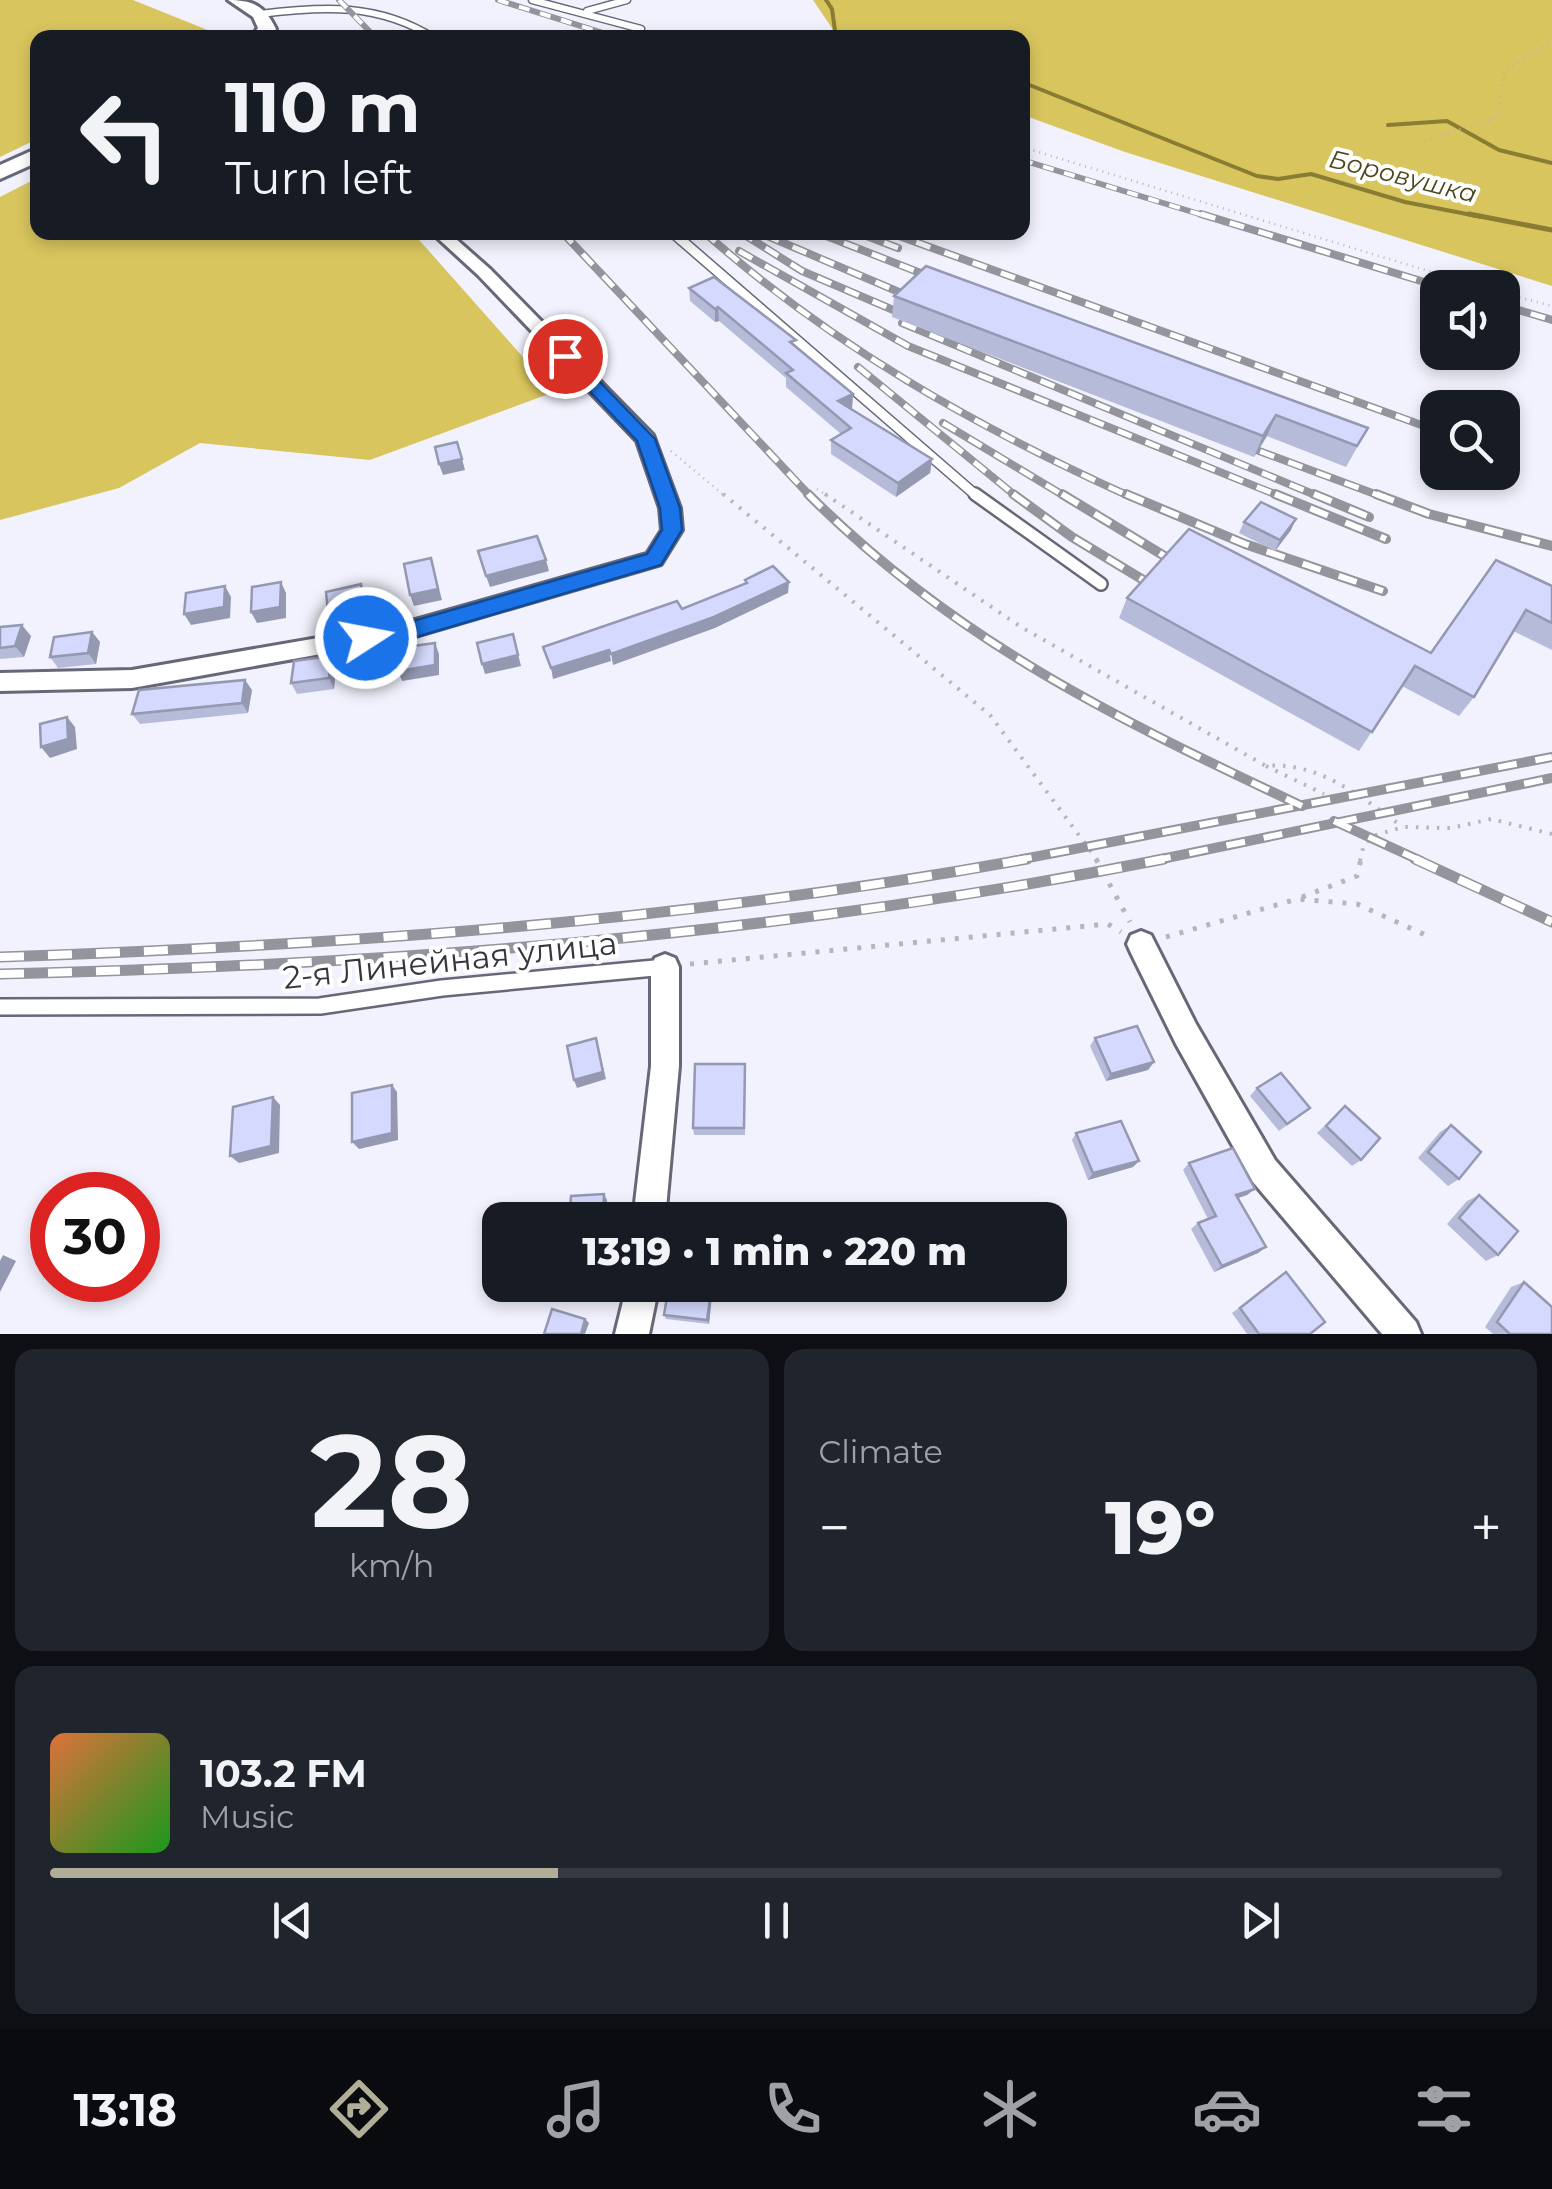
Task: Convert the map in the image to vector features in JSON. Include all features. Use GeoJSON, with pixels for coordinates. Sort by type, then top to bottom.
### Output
{"type":"FeatureCollection","features":[{"type":"Feature","properties":{"kind":"main road"},"geometry":{"type":"LineString","coordinates":[[236,0],[260,14],[266,30]]}},
{"type":"Feature","properties":{"kind":"main road"},"geometry":{"type":"LineString","coordinates":[[0,173],[30,158]]}},
{"type":"Feature","properties":{"kind":"street"},"geometry":{"type":"LineString","coordinates":[[0,682],[132,679],[406,632],[654,559],[672,530],[670,508],[646,439],[484,272],[447,240]]}},
{"type":"Feature","properties":{"kind":"street"},"geometry":{"type":"LineString","coordinates":[[1142,944],[1186,1034],[1264,1171],[1404,1334]]}},
{"type":"Feature","properties":{"kind":"street"},"geometry":{"type":"LineString","coordinates":[[652,1202],[666,1066],[665,966]]}},
{"type":"Feature","properties":{"kind":"street"},"geometry":{"type":"LineString","coordinates":[[632,1334],[639,1302]]}},
{"type":"Feature","properties":{"kind":"lane"},"geometry":{"type":"LineString","coordinates":[[260,14],[351,0],[402,13],[424,30]]}},
{"type":"Feature","properties":{"kind":"lane"},"geometry":{"type":"LineString","coordinates":[[532,0],[641,29]]}},
{"type":"Feature","properties":{"kind":"lane"},"geometry":{"type":"LineString","coordinates":[[578,12],[627,0]]}},
{"type":"Feature","properties":{"kind":"lane"},"geometry":{"type":"LineString","coordinates":[[681,240],[979,498],[1101,584]]}},
{"type":"Feature","properties":{"kind":"lane","name":"2-я Линейная улица"},"geometry":{"type":"LineString","coordinates":[[0,1007],[320,1006],[442,988],[665,966]]}},
{"type":"Feature","properties":{"kind":"path"},"geometry":{"type":"LineString","coordinates":[[1424,140],[1496,118],[1505,71],[1552,41]]}},
{"type":"Feature","properties":{"kind":"path"},"geometry":{"type":"LineString","coordinates":[[1030,149],[1425,270]]}},
{"type":"Feature","properties":{"kind":"path"},"geometry":{"type":"LineString","coordinates":[[1520,297],[1552,306]]}},
{"type":"Feature","properties":{"kind":"path"},"geometry":{"type":"LineString","coordinates":[[646,439],[675,453],[806,566],[990,714],[1089,845],[1142,944]]}},
{"type":"Feature","properties":{"kind":"path"},"geometry":{"type":"LineString","coordinates":[[817,489],[1021,627],[1266,766],[1324,794]]}},
{"type":"Feature","properties":{"kind":"path"},"geometry":{"type":"LineString","coordinates":[[1266,766],[1283,765],[1342,784],[1402,827]]}},
{"type":"Feature","properties":{"kind":"path"},"geometry":{"type":"LineString","coordinates":[[665,966],[1108,924],[1142,944],[1297,899],[1357,876],[1364,844],[1376,834],[1402,827],[1450,828],[1492,819],[1552,834]]}},
{"type":"Feature","properties":{"kind":"path"},"geometry":{"type":"LineString","coordinates":[[1297,899],[1357,904],[1432,938]]}},
{"type":"Feature","properties":{"kind":"shaded area"},"geometry":{"type":"Polygon","coordinates":[[[0,0],[133,0],[208,30],[30,30],[30,142],[0,157],[0,0]]]}},
{"type":"Feature","properties":{"kind":"shaded area"},"geometry":{"type":"Polygon","coordinates":[[[813,0],[1552,0],[1552,286],[1520,276],[1520,270],[1501,270],[1125,152],[1030,118],[1030,30],[833,30],[813,0]]]}},
{"type":"Feature","properties":{"kind":"shaded area"},"geometry":{"type":"Polygon","coordinates":[[[30,182],[30,240],[419,240],[554,392],[370,460],[200,443],[119,488],[0,520],[0,197],[30,182]]]}},
{"type":"Feature","properties":{"kind":"building"},"geometry":{"type":"Polygon","coordinates":[[[926,266],[1368,428],[1357,446],[1276,415],[1263,436],[894,296],[926,266]]]}},
{"type":"Feature","properties":{"kind":"building"},"geometry":{"type":"Polygon","coordinates":[[[714,277],[796,340],[790,342],[853,394],[838,401],[932,459],[898,483],[831,440],[851,428],[786,373],[793,370],[718,307],[715,309],[689,288],[714,277]]]}},
{"type":"Feature","properties":{"kind":"building"},"geometry":{"type":"Polygon","coordinates":[[[457,442],[462,459],[439,464],[435,447],[457,442]]]}},
{"type":"Feature","properties":{"kind":"building"},"geometry":{"type":"Polygon","coordinates":[[[1261,502],[1296,519],[1280,540],[1244,522],[1261,502]]]}},
{"type":"Feature","properties":{"kind":"building"},"geometry":{"type":"Polygon","coordinates":[[[1189,529],[1431,653],[1496,560],[1552,586],[1552,623],[1526,610],[1474,697],[1415,666],[1372,732],[1127,598],[1189,529]]]}},
{"type":"Feature","properties":{"kind":"building"},"geometry":{"type":"Polygon","coordinates":[[[537,536],[546,560],[486,576],[478,551],[537,536]]]}},
{"type":"Feature","properties":{"kind":"building"},"geometry":{"type":"Polygon","coordinates":[[[431,558],[438,589],[410,595],[404,564],[431,558]]]}},
{"type":"Feature","properties":{"kind":"building"},"geometry":{"type":"Polygon","coordinates":[[[773,566],[789,582],[714,617],[611,654],[609,650],[551,668],[543,647],[677,601],[682,609],[747,583],[745,580],[773,566]]]}},
{"type":"Feature","properties":{"kind":"building"},"geometry":{"type":"Polygon","coordinates":[[[281,582],[280,607],[251,612],[252,587],[281,582]]]}},
{"type":"Feature","properties":{"kind":"building"},"geometry":{"type":"Polygon","coordinates":[[[361,584],[363,603],[328,612],[326,592],[361,584]]]}},
{"type":"Feature","properties":{"kind":"building"},"geometry":{"type":"Polygon","coordinates":[[[225,586],[224,607],[184,614],[186,593],[225,586]]]}},
{"type":"Feature","properties":{"kind":"building"},"geometry":{"type":"Polygon","coordinates":[[[22,625],[15,646],[0,648],[0,627],[22,625]]]}},
{"type":"Feature","properties":{"kind":"building"},"geometry":{"type":"Polygon","coordinates":[[[92,632],[88,653],[50,657],[54,637],[92,632]]]}},
{"type":"Feature","properties":{"kind":"building"},"geometry":{"type":"Polygon","coordinates":[[[513,634],[518,655],[482,664],[477,643],[513,634]]]}},
{"type":"Feature","properties":{"kind":"building"},"geometry":{"type":"Polygon","coordinates":[[[435,643],[435,665],[398,671],[398,648],[435,643]]]}},
{"type":"Feature","properties":{"kind":"building"},"geometry":{"type":"Polygon","coordinates":[[[331,656],[329,678],[291,683],[294,661],[331,656]]]}},
{"type":"Feature","properties":{"kind":"building"},"geometry":{"type":"Polygon","coordinates":[[[245,680],[242,703],[132,714],[139,690],[245,680]]]}},
{"type":"Feature","properties":{"kind":"building"},"geometry":{"type":"Polygon","coordinates":[[[67,717],[68,739],[41,747],[40,724],[67,717]]]}},
{"type":"Feature","properties":{"kind":"building"},"geometry":{"type":"Polygon","coordinates":[[[1137,1026],[1154,1062],[1111,1074],[1095,1038],[1137,1026]]]}},
{"type":"Feature","properties":{"kind":"building"},"geometry":{"type":"Polygon","coordinates":[[[596,1038],[603,1072],[574,1080],[567,1046],[596,1038]]]}},
{"type":"Feature","properties":{"kind":"building"},"geometry":{"type":"Polygon","coordinates":[[[695,1064],[745,1064],[744,1128],[693,1128],[695,1064]]]}},
{"type":"Feature","properties":{"kind":"building"},"geometry":{"type":"Polygon","coordinates":[[[1281,1073],[1310,1108],[1287,1124],[1257,1088],[1281,1073]]]}},
{"type":"Feature","properties":{"kind":"building"},"geometry":{"type":"Polygon","coordinates":[[[392,1085],[392,1133],[352,1142],[352,1093],[392,1085]]]}},
{"type":"Feature","properties":{"kind":"building"},"geometry":{"type":"Polygon","coordinates":[[[273,1097],[271,1146],[230,1156],[233,1107],[273,1097]]]}},
{"type":"Feature","properties":{"kind":"building"},"geometry":{"type":"Polygon","coordinates":[[[1345,1106],[1380,1138],[1361,1160],[1326,1126],[1345,1106]]]}},
{"type":"Feature","properties":{"kind":"building"},"geometry":{"type":"Polygon","coordinates":[[[1121,1121],[1139,1161],[1093,1173],[1076,1133],[1121,1121]]]}},
{"type":"Feature","properties":{"kind":"building"},"geometry":{"type":"Polygon","coordinates":[[[1451,1125],[1481,1152],[1459,1179],[1428,1152],[1451,1125]]]}},
{"type":"Feature","properties":{"kind":"building"},"geometry":{"type":"Polygon","coordinates":[[[1233,1148],[1255,1189],[1236,1195],[1266,1247],[1222,1266],[1198,1223],[1216,1216],[1189,1163],[1233,1148]]]}},
{"type":"Feature","properties":{"kind":"building"},"geometry":{"type":"Polygon","coordinates":[[[604,1194],[604,1202],[570,1202],[571,1196],[604,1194]]]}},
{"type":"Feature","properties":{"kind":"building"},"geometry":{"type":"Polygon","coordinates":[[[1479,1195],[1518,1231],[1498,1255],[1459,1218],[1479,1195]]]}},
{"type":"Feature","properties":{"kind":"building"},"geometry":{"type":"Polygon","coordinates":[[[1286,1272],[1325,1322],[1310,1334],[1259,1334],[1240,1308],[1286,1272]]]}},
{"type":"Feature","properties":{"kind":"building"},"geometry":{"type":"Polygon","coordinates":[[[1524,1282],[1552,1307],[1552,1334],[1510,1334],[1497,1322],[1524,1282]]]}},
{"type":"Feature","properties":{"kind":"building"},"geometry":{"type":"Polygon","coordinates":[[[666,1302],[710,1302],[707,1320],[664,1315],[666,1302]]]}},
{"type":"Feature","properties":{"kind":"building"},"geometry":{"type":"Polygon","coordinates":[[[552,1309],[585,1319],[581,1334],[544,1334],[552,1309]]]}},
{"type":"Feature","properties":{"kind":"waterway","name":"Боровушка"},"geometry":{"type":"LineString","coordinates":[[826,0],[832,9],[835,30]]}},
{"type":"Feature","properties":{"kind":"waterway","name":"Боровушка"},"geometry":{"type":"LineString","coordinates":[[1030,85],[1257,176],[1278,179],[1311,174],[1405,202],[1482,217]]}},
{"type":"Feature","properties":{"kind":"waterway"},"geometry":{"type":"LineString","coordinates":[[1388,125],[1447,121],[1499,150],[1552,163]]}},
{"type":"Feature","properties":{"kind":"waterway","name":"Боровушка"},"geometry":{"type":"LineString","coordinates":[[1469,214],[1552,230]]}},
{"type":"Feature","properties":{"kind":"railway"},"geometry":{"type":"LineString","coordinates":[[339,0],[368,30]]}},
{"type":"Feature","properties":{"kind":"railway"},"geometry":{"type":"LineString","coordinates":[[498,0],[594,30]]}},
{"type":"Feature","properties":{"kind":"railway"},"geometry":{"type":"LineString","coordinates":[[1030,162],[1209,217]]}},
{"type":"Feature","properties":{"kind":"railway"},"geometry":{"type":"LineString","coordinates":[[1201,214],[1420,281]]}},
{"type":"Feature","properties":{"kind":"railway"},"geometry":{"type":"LineString","coordinates":[[570,240],[809,495]]}},
{"type":"Feature","properties":{"kind":"railway"},"geometry":{"type":"LineString","coordinates":[[713,240],[802,311],[907,381],[1017,442],[1131,497]]}},
{"type":"Feature","properties":{"kind":"railway"},"geometry":{"type":"LineString","coordinates":[[753,240],[802,271],[919,321]]}},
{"type":"Feature","properties":{"kind":"railway"},"geometry":{"type":"LineString","coordinates":[[777,240],[913,298]]}},
{"type":"Feature","properties":{"kind":"railway"},"geometry":{"type":"LineString","coordinates":[[836,240],[946,283]]}},
{"type":"Feature","properties":{"kind":"railway"},"geometry":{"type":"LineString","coordinates":[[877,240],[898,248]]}},
{"type":"Feature","properties":{"kind":"railway"},"geometry":{"type":"LineString","coordinates":[[910,240],[1420,424]]}},
{"type":"Feature","properties":{"kind":"railway"},"geometry":{"type":"LineString","coordinates":[[739,251],[908,346],[1282,497]]}},
{"type":"Feature","properties":{"kind":"railway"},"geometry":{"type":"LineString","coordinates":[[1520,310],[1552,320]]}},
{"type":"Feature","properties":{"kind":"railway"},"geometry":{"type":"LineString","coordinates":[[902,323],[1320,497]]}},
{"type":"Feature","properties":{"kind":"railway"},"geometry":{"type":"LineString","coordinates":[[858,367],[1016,496]]}},
{"type":"Feature","properties":{"kind":"railway"},"geometry":{"type":"LineString","coordinates":[[943,423],[1066,497]]}},
{"type":"Feature","properties":{"kind":"railway"},"geometry":{"type":"LineString","coordinates":[[1232,441],[1383,497]]}},
{"type":"Feature","properties":{"kind":"railway"},"geometry":{"type":"LineString","coordinates":[[1062,494],[1171,560]]}},
{"type":"Feature","properties":{"kind":"railway"},"geometry":{"type":"LineString","coordinates":[[1126,494],[1245,544],[1383,591]]}},
{"type":"Feature","properties":{"kind":"railway"},"geometry":{"type":"LineString","coordinates":[[1275,494],[1386,539]]}},
{"type":"Feature","properties":{"kind":"railway"},"geometry":{"type":"LineString","coordinates":[[1314,494],[1369,517]]}},
{"type":"Feature","properties":{"kind":"railway"},"geometry":{"type":"LineString","coordinates":[[1376,494],[1429,514],[1552,546]]}},
{"type":"Feature","properties":{"kind":"railway"},"geometry":{"type":"LineString","coordinates":[[809,495],[921,593],[980,634],[1103,708],[1301,805]]}},
{"type":"Feature","properties":{"kind":"railway"},"geometry":{"type":"LineString","coordinates":[[1016,496],[1072,537],[1150,584]]}},
{"type":"Feature","properties":{"kind":"railway"},"geometry":{"type":"LineString","coordinates":[[1301,805],[1552,757]]}},
{"type":"Feature","properties":{"kind":"railway"},"geometry":{"type":"LineString","coordinates":[[1337,823],[1552,778]]}},
{"type":"Feature","properties":{"kind":"railway"},"geometry":{"type":"LineString","coordinates":[[1013,861],[1301,805]]}},
{"type":"Feature","properties":{"kind":"railway"},"geometry":{"type":"LineString","coordinates":[[1152,861],[1337,823]]}},
{"type":"Feature","properties":{"kind":"railway"},"geometry":{"type":"LineString","coordinates":[[1337,823],[1421,861]]}},
{"type":"Feature","properties":{"kind":"railway"},"geometry":{"type":"LineString","coordinates":[[0,957],[258,945],[515,927],[772,899],[1027,859]]}},
{"type":"Feature","properties":{"kind":"railway"},"geometry":{"type":"LineString","coordinates":[[0,974],[293,963],[585,942],[875,908],[1164,859]]}},
{"type":"Feature","properties":{"kind":"railway"},"geometry":{"type":"LineString","coordinates":[[1415,859],[1552,922]]}},
{"type":"Feature","properties":{"kind":"route"},"geometry":{"type":"LineString","coordinates":[[366,638],[406,632],[654,559],[672,530],[670,508],[646,439],[565,356]]}}]}
